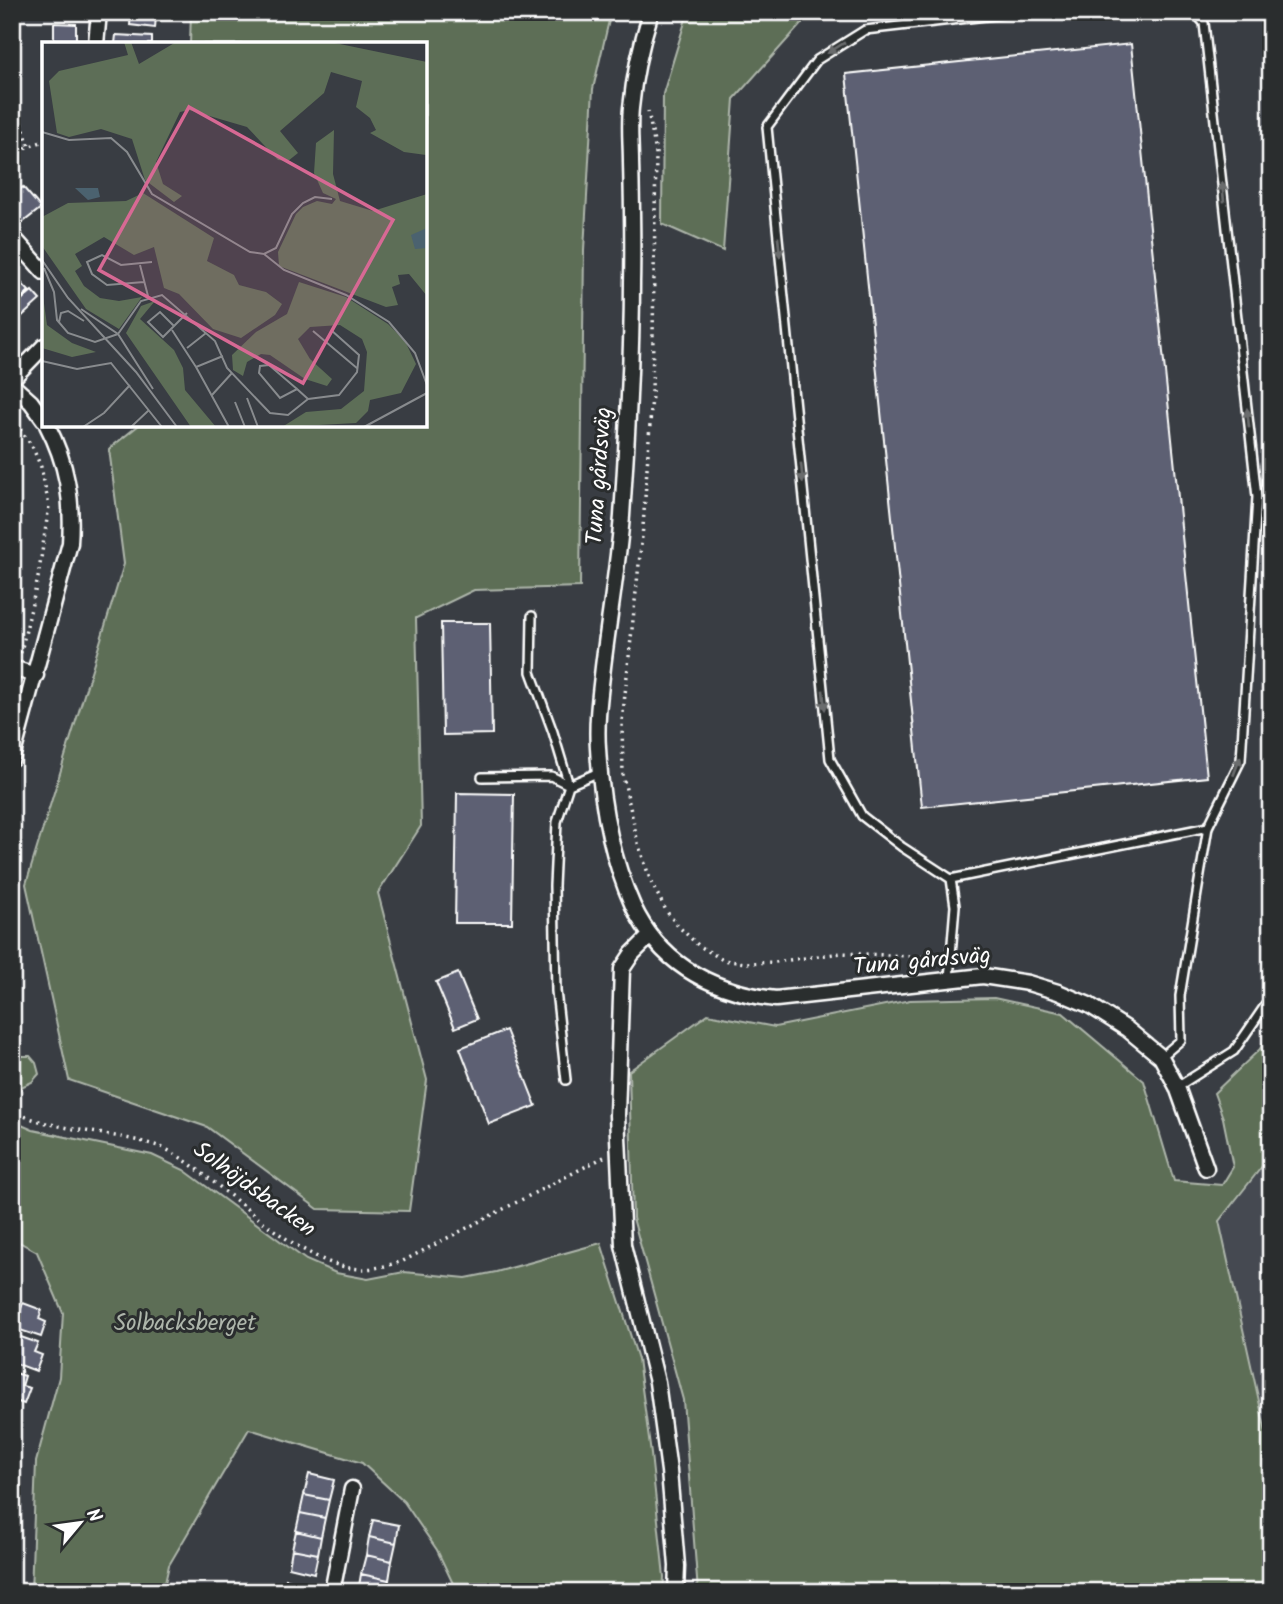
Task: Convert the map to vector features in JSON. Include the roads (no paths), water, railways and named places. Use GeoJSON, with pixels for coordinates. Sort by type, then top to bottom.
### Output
{"type":"FeatureCollection","features":[{"type":"Feature","properties":{"kind":"street"},"geometry":{"type":"LineString","coordinates":[[96,42],[99,12]]}},
{"type":"Feature","properties":{"kind":"street","name":"Tuna gårdsväg"},"geometry":{"type":"LineString","coordinates":[[651,12],[637,62],[630,111],[632,284],[627,420],[621,519],[598,704],[597,745],[613,849],[634,906],[650,936],[672,958],[700,978],[749,996],[776,999],[983,976],[1028,983],[1058,992],[1099,1011],[1127,1029],[1161,1057],[1177,1087],[1206,1168]]}},
{"type":"Feature","properties":{"kind":"street"},"geometry":{"type":"LineString","coordinates":[[12,236],[42,270]]}},
{"type":"Feature","properties":{"kind":"street"},"geometry":{"type":"LineString","coordinates":[[12,379],[42,348]]}},
{"type":"Feature","properties":{"kind":"street"},"geometry":{"type":"LineString","coordinates":[[12,384],[42,417]]}},
{"type":"Feature","properties":{"kind":"street"},"geometry":{"type":"LineString","coordinates":[[12,758],[70,543],[72,516],[64,463],[48,427]]}},
{"type":"Feature","properties":{"kind":"street"},"geometry":{"type":"LineString","coordinates":[[14,668],[36,675]]}},
{"type":"Feature","properties":{"kind":"street"},"geometry":{"type":"LineString","coordinates":[[650,936],[622,969],[617,1115],[624,1245],[657,1382],[677,1566],[676,1592]]}},
{"type":"Feature","properties":{"kind":"street"},"geometry":{"type":"LineString","coordinates":[[332,1592],[352,1489]]}},
{"type":"Feature","properties":{"kind":"lane"},"geometry":{"type":"LineString","coordinates":[[1021,12],[865,30],[817,60],[767,127],[830,759],[862,816],[902,847],[951,879],[1208,827]]}},
{"type":"Feature","properties":{"kind":"lane"},"geometry":{"type":"LineString","coordinates":[[1161,1057],[1181,1040],[1180,996],[1208,827],[1241,760],[1257,497],[1204,23],[1194,12]]}},
{"type":"Feature","properties":{"kind":"lane"},"geometry":{"type":"LineString","coordinates":[[532,616],[531,672],[554,732],[569,785],[557,822],[554,886],[556,991],[566,1080]]}},
{"type":"Feature","properties":{"kind":"lane"},"geometry":{"type":"LineString","coordinates":[[569,785],[600,771]]}},
{"type":"Feature","properties":{"kind":"lane"},"geometry":{"type":"LineString","coordinates":[[482,777],[551,776],[569,785]]}},
{"type":"Feature","properties":{"kind":"lane"},"geometry":{"type":"LineString","coordinates":[[949,979],[955,906],[951,879]]}},
{"type":"Feature","properties":{"kind":"lane"},"geometry":{"type":"LineString","coordinates":[[1177,1087],[1234,1051],[1271,997]]}},
{"type":"Feature","properties":{"kind":"park label","name":"Solbacksberget"},"geometry":{"type":"Point","coordinates":[185,1324]}}]}
